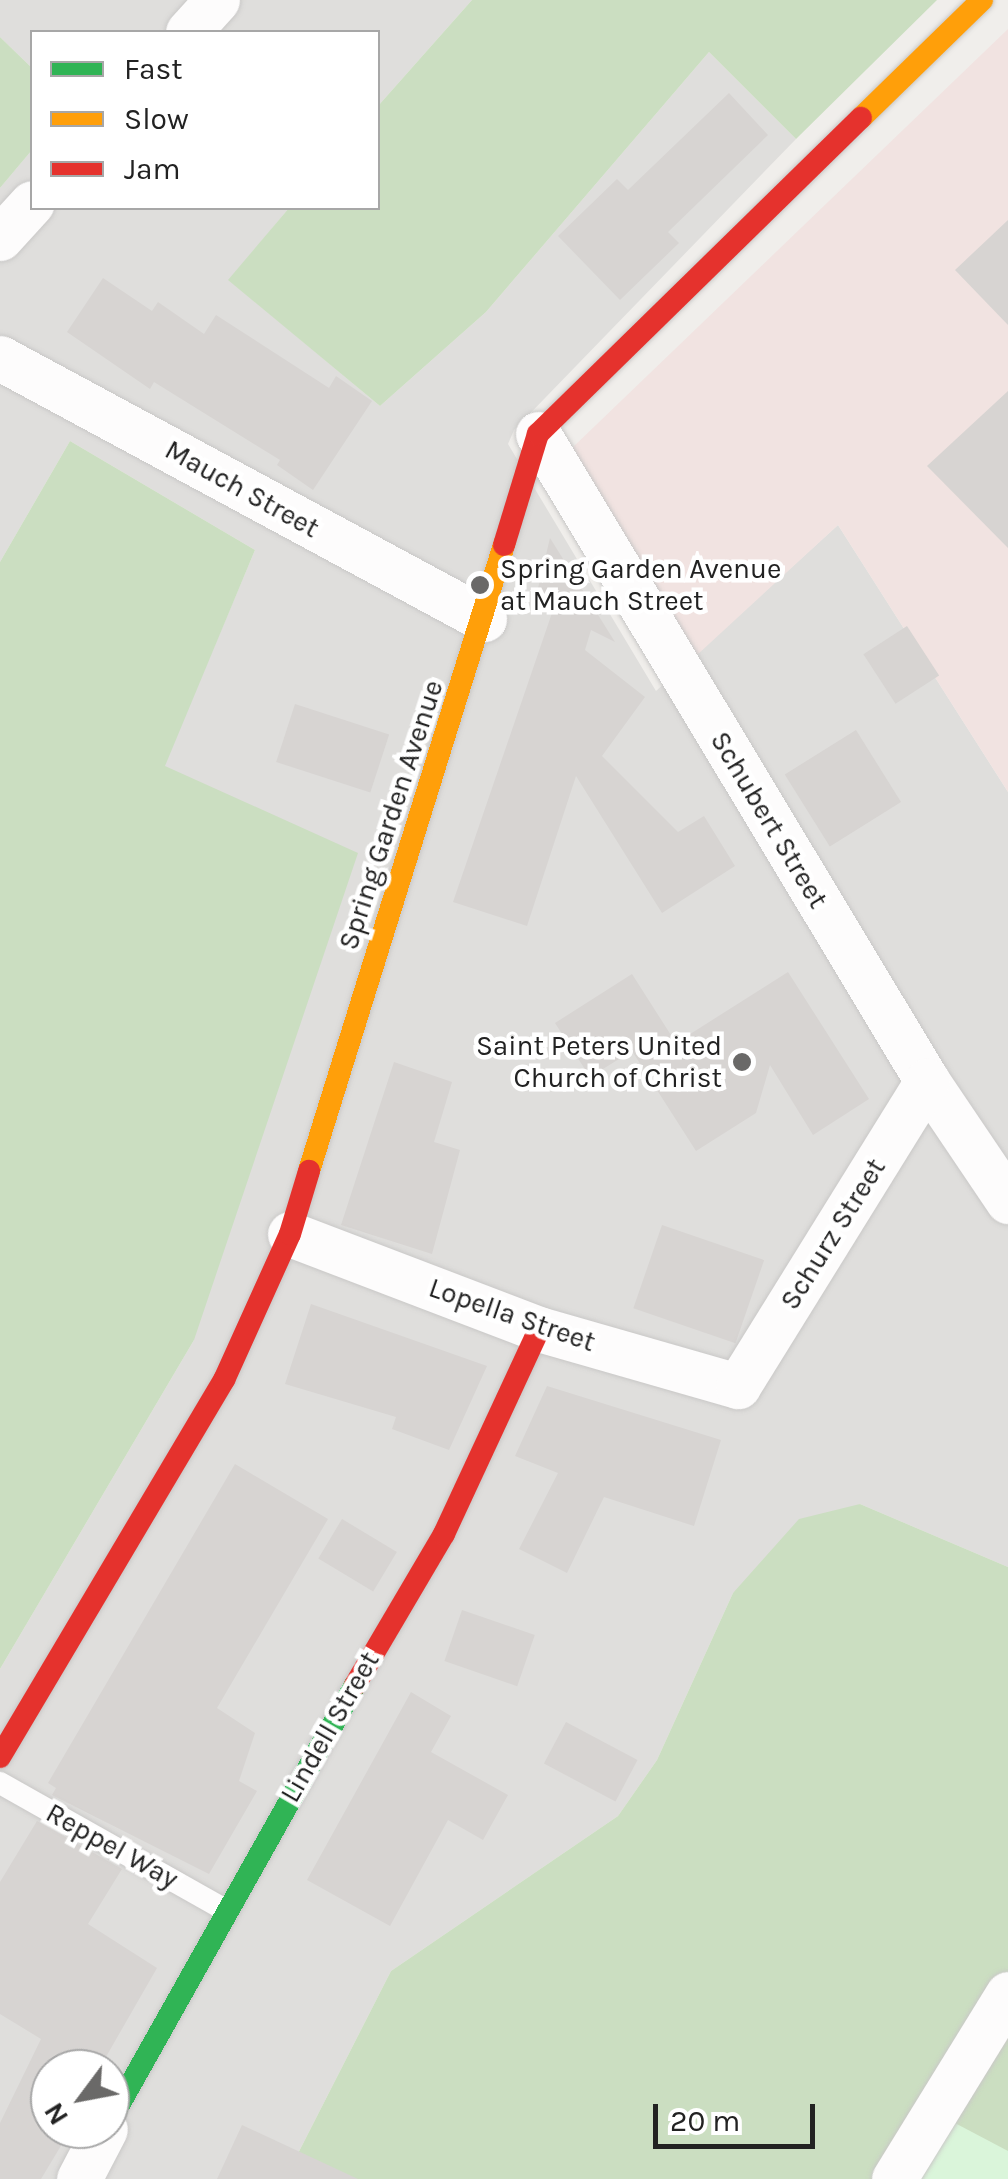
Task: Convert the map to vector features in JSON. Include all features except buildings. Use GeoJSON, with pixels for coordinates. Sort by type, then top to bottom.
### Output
{"type":"FeatureCollection","features":[{"type":"Feature","properties":{"kind":"street"},"geometry":{"type":"LineString","coordinates":[[190,30],[217,0]]}},
{"type":"Feature","properties":{"kind":"street","name":"Spring Garden Avenue"},"geometry":{"type":"LineString","coordinates":[[0,1757],[224,1380],[290,1234],[484,619],[538,434],[982,0]]}},
{"type":"Feature","properties":{"kind":"street"},"geometry":{"type":"LineString","coordinates":[[0,238],[30,204]]}},
{"type":"Feature","properties":{"kind":"street","name":"Mauch Street"},"geometry":{"type":"LineString","coordinates":[[0,358],[484,619]]}},
{"type":"Feature","properties":{"kind":"street","name":"Schubert Street"},"geometry":{"type":"LineString","coordinates":[[538,434],[928,1081],[1008,1202]]}},
{"type":"Feature","properties":{"kind":"street","name":"Schurz Street"},"geometry":{"type":"LineString","coordinates":[[738,1386],[928,1081]]}},
{"type":"Feature","properties":{"kind":"street","name":"Lopella Street"},"geometry":{"type":"LineString","coordinates":[[290,1234],[540,1329],[738,1386]]}},
{"type":"Feature","properties":{"kind":"street","name":"Lindell Street"},"geometry":{"type":"LineString","coordinates":[[130,2083],[224,1909],[444,1534],[540,1329]]}},
{"type":"Feature","properties":{"kind":"street"},"geometry":{"type":"LineString","coordinates":[[894,2179],[1008,1994]]}},
{"type":"Feature","properties":{"kind":"street"},"geometry":{"type":"LineString","coordinates":[[79,2179],[95,2149]]}},
{"type":"Feature","properties":{"kind":"lane","name":"Reppel Way"},"geometry":{"type":"LineString","coordinates":[[0,1783],[224,1909]]}},
{"type":"Feature","properties":{"kind":"shaded area"},"geometry":{"type":"Polygon","coordinates":[[[0,0],[472,0],[380,104],[380,30],[30,30],[30,66],[0,37],[0,0]]]}},
{"type":"Feature","properties":{"kind":"shaded area"},"geometry":{"type":"Polygon","coordinates":[[[1008,29],[1008,792],[838,525],[697,655],[571,449],[1008,29]]]}},
{"type":"Feature","properties":{"kind":"shaded area"},"geometry":{"type":"Polygon","coordinates":[[[709,52],[796,139],[514,430],[508,444],[656,691],[838,525],[1008,792],[1008,1567],[860,1504],[733,1593],[657,1760],[618,1816],[391,1971],[285,2179],[0,2179],[0,1669],[194,1340],[164,766],[255,550],[70,441],[0,562],[0,188],[30,152],[30,210],[287,210],[229,280],[380,406],[486,312],[709,52]]]}},
{"type":"Feature","properties":{"kind":"green space"},"geometry":{"type":"Polygon","coordinates":[[[472,0],[937,0],[796,139],[709,52],[486,312],[380,406],[228,280],[287,210],[380,210],[380,104],[472,0]]]}},
{"type":"Feature","properties":{"kind":"green space"},"geometry":{"type":"Polygon","coordinates":[[[0,37],[30,66],[30,152],[0,188],[0,37]]]}},
{"type":"Feature","properties":{"kind":"green space"},"geometry":{"type":"Polygon","coordinates":[[[70,441],[255,550],[165,766],[358,853],[194,1340],[0,1669],[0,562],[70,441]]]}},
{"type":"Feature","properties":{"kind":"green space"},"geometry":{"type":"Polygon","coordinates":[[[860,1504],[1008,1567],[1008,2179],[285,2179],[391,1971],[618,1816],[657,1760],[733,1593],[799,1519],[860,1504]]]}},
{"type":"Feature","properties":{"kind":"green space"},"geometry":{"type":"Polygon","coordinates":[[[953,2122],[1008,2151],[1008,2179],[916,2179],[953,2122]]]}},
{"type":"Feature","properties":{"kind":"traffic: fast"},"geometry":{"type":"LineString","coordinates":[[130,2085],[355,1685]]}},
{"type":"Feature","properties":{"kind":"traffic: slow"},"geometry":{"type":"LineString","coordinates":[[861,118],[982,0]]}},
{"type":"Feature","properties":{"kind":"traffic: slow"},"geometry":{"type":"LineString","coordinates":[[309,1171],[504,545]]}},
{"type":"Feature","properties":{"kind":"traffic: jam"},"geometry":{"type":"LineString","coordinates":[[504,545],[538,434],[861,118]]}},
{"type":"Feature","properties":{"kind":"traffic: jam"},"geometry":{"type":"LineString","coordinates":[[0,1757],[224,1380],[290,1234],[309,1171]]}},
{"type":"Feature","properties":{"kind":"traffic: jam"},"geometry":{"type":"LineString","coordinates":[[355,1685],[444,1534],[539,1329]]}},
{"type":"Feature","properties":{"kind":"place","name":"Spring Garden Avenue at Mauch Street"},"geometry":{"type":"Point","coordinates":[480,585]}},
{"type":"Feature","properties":{"kind":"place","name":"Saint Peters United Church of Christ"},"geometry":{"type":"Point","coordinates":[742,1062]}}]}
